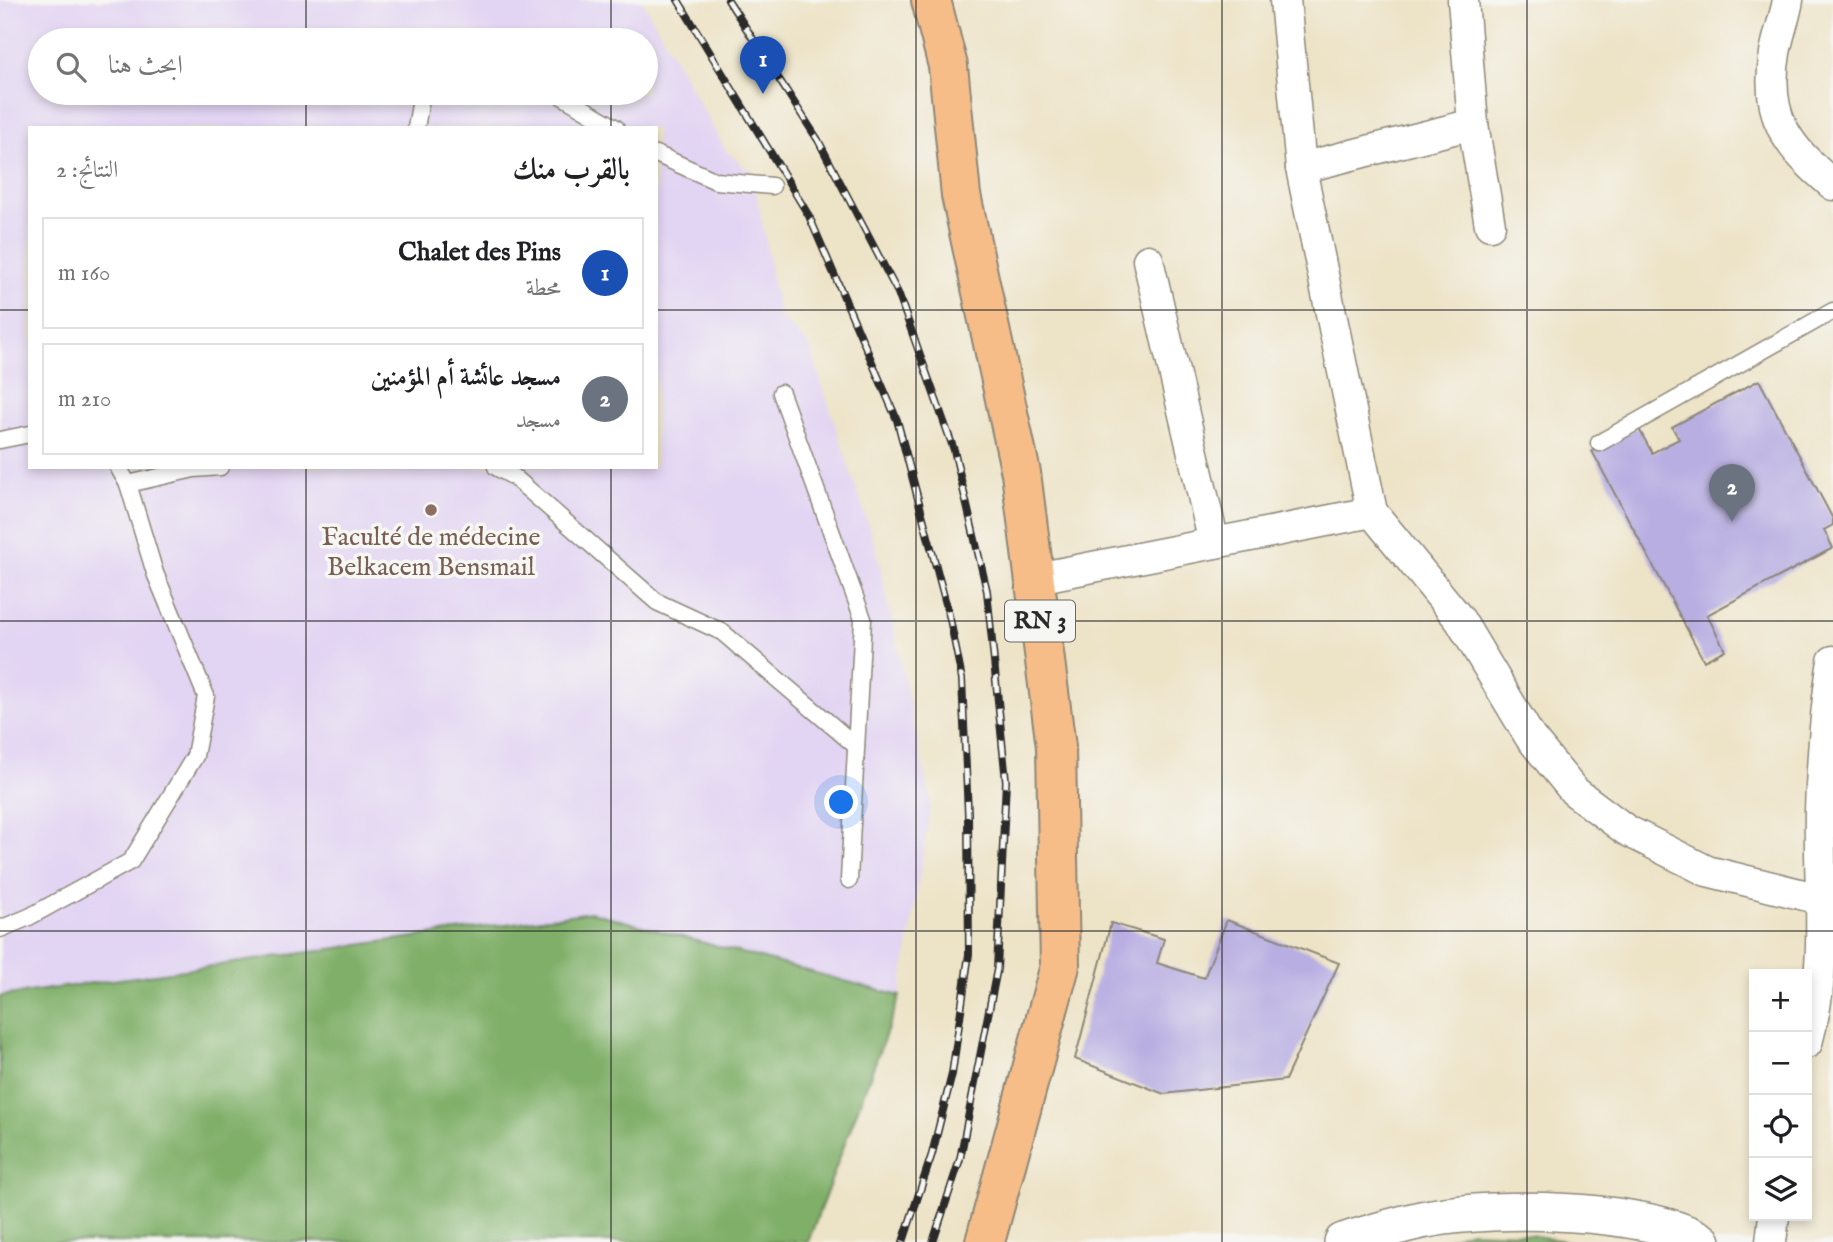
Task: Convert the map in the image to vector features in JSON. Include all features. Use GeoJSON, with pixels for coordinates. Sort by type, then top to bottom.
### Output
{"type":"FeatureCollection","features":[{"type":"Feature","properties":{"kind":"main road","name":"RN 3"},"geometry":{"type":"LineString","coordinates":[[930,0],[948,66],[961,195],[1021,473],[1032,579],[1048,670],[1056,747],[1060,966],[985,1242]]}},
{"type":"Feature","properties":{"kind":"street"},"geometry":{"type":"LineString","coordinates":[[1284,0],[1301,168],[1372,512],[1460,620],[1530,737],[1574,791],[1626,830],[1707,871],[1824,900]]}},
{"type":"Feature","properties":{"kind":"street"},"geometry":{"type":"LineString","coordinates":[[1464,0],[1473,124],[1490,225]]}},
{"type":"Feature","properties":{"kind":"street"},"geometry":{"type":"LineString","coordinates":[[1788,0],[1775,54],[1772,88],[1776,114],[1789,144],[1833,185]]}},
{"type":"Feature","properties":{"kind":"street"},"geometry":{"type":"LineString","coordinates":[[1301,168],[1473,124]]}},
{"type":"Feature","properties":{"kind":"street"},"geometry":{"type":"LineString","coordinates":[[1148,260],[1214,543]]}},
{"type":"Feature","properties":{"kind":"street"},"geometry":{"type":"LineString","coordinates":[[1032,579],[1372,512]]}},
{"type":"Feature","properties":{"kind":"street"},"geometry":{"type":"LineString","coordinates":[[1810,1032],[1817,1007],[1823,962],[1824,900],[1820,811],[1827,700],[1833,661]]}},
{"type":"Feature","properties":{"kind":"street"},"geometry":{"type":"LineString","coordinates":[[1343,1242],[1433,1217],[1517,1212],[1645,1221],[1702,1242]]}},
{"type":"Feature","properties":{"kind":"street"},"geometry":{"type":"LineString","coordinates":[[1771,1242],[1773,1221]]}},
{"type":"Feature","properties":{"kind":"lane"},"geometry":{"type":"LineString","coordinates":[[416,126],[420,105]]}},
{"type":"Feature","properties":{"kind":"lane"},"geometry":{"type":"LineString","coordinates":[[577,105],[613,126]]}},
{"type":"Feature","properties":{"kind":"lane"},"geometry":{"type":"LineString","coordinates":[[658,155],[716,181],[772,186]]}},
{"type":"Feature","properties":{"kind":"lane"},"geometry":{"type":"LineString","coordinates":[[1599,443],[1833,311]]}},
{"type":"Feature","properties":{"kind":"lane"},"geometry":{"type":"LineString","coordinates":[[781,393],[863,619],[849,880]]}},
{"type":"Feature","properties":{"kind":"lane"},"geometry":{"type":"LineString","coordinates":[[0,440],[28,435]]}},
{"type":"Feature","properties":{"kind":"lane"},"geometry":{"type":"LineString","coordinates":[[0,929],[29,917],[131,861],[195,756],[206,696],[155,573],[128,484],[119,469]]}},
{"type":"Feature","properties":{"kind":"lane"},"geometry":{"type":"LineString","coordinates":[[128,484],[194,469]]}},
{"type":"Feature","properties":{"kind":"lane"},"geometry":{"type":"LineString","coordinates":[[500,469],[514,477],[657,602],[722,632],[856,746]]}},
{"type":"Feature","properties":{"kind":"shaded area","name":"Faculté de médecine Belkacem Bensmail"},"geometry":{"type":"Polygon","coordinates":[[[0,0],[642,0],[658,28],[28,28],[28,105],[658,105],[658,29],[726,151],[753,174],[779,316],[809,345],[877,552],[931,803],[900,996],[591,912],[0,996],[0,0]]]}},
{"type":"Feature","properties":{"kind":"green space"},"geometry":{"type":"Polygon","coordinates":[[[591,912],[900,996],[808,1242],[0,1242],[0,996],[591,912]]]}},
{"type":"Feature","properties":{"kind":"green space"},"geometry":{"type":"Polygon","coordinates":[[[1471,1231],[1519,1233],[1571,1242],[1438,1242],[1471,1231]]]}},
{"type":"Feature","properties":{"kind":"building"},"geometry":{"type":"Polygon","coordinates":[[[1759,380],[1833,519],[1833,525],[1824,530],[1833,548],[1707,615],[1725,650],[1704,661],[1592,451],[1638,427],[1652,453],[1679,439],[1672,427],[1759,380]]]}},
{"type":"Feature","properties":{"kind":"building"},"geometry":{"type":"Polygon","coordinates":[[[1227,920],[1339,963],[1285,1080],[1164,1094],[1075,1059],[1111,923],[1164,939],[1157,963],[1204,978],[1227,920]]]}},
{"type":"Feature","properties":{"kind":"railway"},"geometry":{"type":"LineString","coordinates":[[678,0],[809,216],[897,420],[950,619],[962,679],[968,814],[969,954],[952,1074],[932,1154],[903,1242]]}},
{"type":"Feature","properties":{"kind":"railway"},"geometry":{"type":"LineString","coordinates":[[728,0],[818,140],[898,293],[954,450],[987,591],[1006,781],[997,969],[960,1159],[933,1242]]}},
{"type":"Feature","properties":{"kind":"place","name":"Chalet des Pins"},"geometry":{"type":"Point","coordinates":[763,94]}},
{"type":"Feature","properties":{"kind":"place","name":"Faculté de médecine Belkacem Bensmail"},"geometry":{"type":"Point","coordinates":[431,510]}},
{"type":"Feature","properties":{"kind":"place","name":"مسجد عائشة أم المؤمنين"},"geometry":{"type":"Point","coordinates":[1732,522]}}]}
